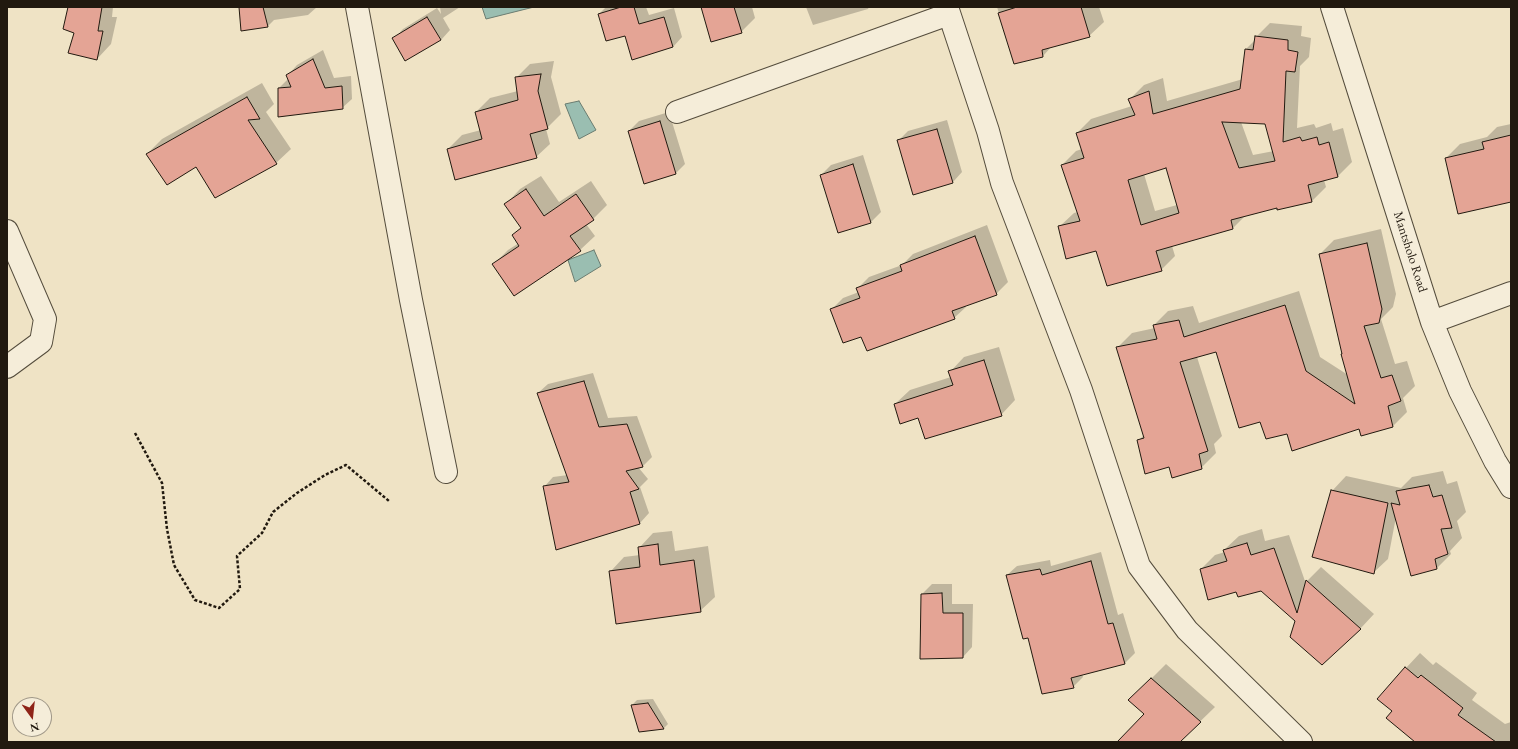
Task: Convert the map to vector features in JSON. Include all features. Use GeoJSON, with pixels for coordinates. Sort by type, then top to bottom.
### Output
{"type":"FeatureCollection","features":[{"type":"Feature","properties":{"kind":"street"},"geometry":{"type":"LineString","coordinates":[[357,7],[411,300],[446,472]]}},
{"type":"Feature","properties":{"kind":"street","name":"Mantsholo Road"},"geometry":{"type":"LineString","coordinates":[[1332,7],[1432,322],[1460,391],[1495,461],[1511,488]]}},
{"type":"Feature","properties":{"kind":"street"},"geometry":{"type":"LineString","coordinates":[[677,112],[948,10],[988,131],[1002,183],[1081,390],[1138,566],[1187,630],[1301,742]]}},
{"type":"Feature","properties":{"kind":"street"},"geometry":{"type":"LineString","coordinates":[[7,231],[45,319],[41,342],[7,368]]}},
{"type":"Feature","properties":{"kind":"street"},"geometry":{"type":"LineString","coordinates":[[1432,322],[1511,293]]}},
{"type":"Feature","properties":{"kind":"path"},"geometry":{"type":"LineString","coordinates":[[134,433],[162,483],[167,529],[174,565],[195,600],[219,608],[240,588],[237,556],[262,533],[273,512],[297,493],[325,475],[346,465],[389,502]]}},
{"type":"Feature","properties":{"kind":"water"},"geometry":{"type":"Polygon","coordinates":[[[482,7],[534,7],[486,19],[482,7]]]}},
{"type":"Feature","properties":{"kind":"water"},"geometry":{"type":"Polygon","coordinates":[[[579,101],[596,130],[579,139],[565,104],[579,101]]]}},
{"type":"Feature","properties":{"kind":"water"},"geometry":{"type":"Polygon","coordinates":[[[594,250],[601,266],[575,282],[568,260],[594,250]]]}},
{"type":"Feature","properties":{"kind":"building"},"geometry":{"type":"Polygon","coordinates":[[[68,7],[102,7],[98,31],[103,31],[97,60],[68,53],[74,33],[63,29],[68,7]]]}},
{"type":"Feature","properties":{"kind":"building"},"geometry":{"type":"Polygon","coordinates":[[[239,7],[263,7],[268,27],[241,31],[239,7]]]}},
{"type":"Feature","properties":{"kind":"building"},"geometry":{"type":"Polygon","coordinates":[[[621,7],[634,7],[639,24],[664,17],[673,47],[632,60],[625,36],[606,41],[598,14],[621,7]]]}},
{"type":"Feature","properties":{"kind":"building"},"geometry":{"type":"Polygon","coordinates":[[[701,7],[734,7],[742,33],[711,42],[701,7]]]}},
{"type":"Feature","properties":{"kind":"building"},"geometry":{"type":"Polygon","coordinates":[[[1017,7],[1081,7],[1090,37],[1042,50],[1043,57],[1014,64],[998,13],[1017,7]]]}},
{"type":"Feature","properties":{"kind":"building"},"geometry":{"type":"Polygon","coordinates":[[[427,17],[441,40],[405,61],[392,38],[427,17]]]}},
{"type":"Feature","properties":{"kind":"building"},"geometry":{"type":"Polygon","coordinates":[[[1255,36],[1288,40],[1288,50],[1298,52],[1295,72],[1286,71],[1283,142],[1300,137],[1302,141],[1317,137],[1319,145],[1329,142],[1338,177],[1308,185],[1312,202],[1277,210],[1277,208],[1231,220],[1233,229],[1156,251],[1162,271],[1107,286],[1096,251],[1066,259],[1058,226],[1080,221],[1061,165],[1084,158],[1076,133],[1135,115],[1128,99],[1149,91],[1153,114],[1240,89],[1245,49],[1253,50],[1255,36]],[[1222,122],[1239,168],[1275,161],[1265,124],[1222,122]],[[1166,168],[1128,180],[1141,225],[1179,213],[1166,168]]]}},
{"type":"Feature","properties":{"kind":"building"},"geometry":{"type":"Polygon","coordinates":[[[313,59],[325,88],[342,86],[343,109],[278,117],[278,88],[291,87],[286,75],[313,59]]]}},
{"type":"Feature","properties":{"kind":"building"},"geometry":{"type":"Polygon","coordinates":[[[541,74],[538,91],[548,129],[530,134],[537,158],[455,180],[447,149],[482,139],[475,112],[518,100],[515,77],[541,74]]]}},
{"type":"Feature","properties":{"kind":"building"},"geometry":{"type":"Polygon","coordinates":[[[247,97],[260,119],[248,120],[277,164],[215,198],[196,167],[167,185],[146,154],[247,97]]]}},
{"type":"Feature","properties":{"kind":"building"},"geometry":{"type":"Polygon","coordinates":[[[660,121],[676,174],[644,184],[628,131],[660,121]]]}},
{"type":"Feature","properties":{"kind":"building"},"geometry":{"type":"Polygon","coordinates":[[[937,129],[953,183],[913,195],[897,140],[937,129]]]}},
{"type":"Feature","properties":{"kind":"building"},"geometry":{"type":"Polygon","coordinates":[[[1511,135],[1511,202],[1458,214],[1445,158],[1484,149],[1482,142],[1511,135]]]}},
{"type":"Feature","properties":{"kind":"building"},"geometry":{"type":"Polygon","coordinates":[[[853,164],[871,223],[838,233],[820,175],[853,164]]]}},
{"type":"Feature","properties":{"kind":"building"},"geometry":{"type":"Polygon","coordinates":[[[526,189],[544,216],[576,194],[594,220],[570,236],[581,251],[514,296],[492,264],[519,246],[512,235],[521,228],[504,204],[526,189]]]}},
{"type":"Feature","properties":{"kind":"building"},"geometry":{"type":"Polygon","coordinates":[[[975,236],[997,295],[952,311],[955,319],[867,351],[861,337],[843,343],[830,309],[860,298],[856,288],[902,271],[900,265],[975,236]]]}},
{"type":"Feature","properties":{"kind":"building"},"geometry":{"type":"Polygon","coordinates":[[[1367,243],[1382,309],[1379,323],[1364,326],[1381,378],[1392,375],[1401,401],[1388,406],[1393,427],[1361,436],[1359,429],[1292,451],[1287,434],[1266,439],[1260,422],[1239,428],[1216,352],[1180,362],[1208,451],[1199,454],[1202,469],[1172,478],[1169,467],[1145,474],[1137,440],[1144,438],[1116,347],[1157,339],[1153,325],[1179,320],[1184,337],[1285,305],[1306,371],[1355,404],[1341,354],[1319,254],[1367,243]]]}},
{"type":"Feature","properties":{"kind":"building"},"geometry":{"type":"Polygon","coordinates":[[[984,360],[1002,416],[925,439],[918,418],[900,424],[894,404],[953,385],[948,371],[984,360]]]}},
{"type":"Feature","properties":{"kind":"building"},"geometry":{"type":"Polygon","coordinates":[[[584,381],[599,427],[627,424],[643,467],[626,471],[639,489],[630,492],[640,524],[556,550],[543,486],[569,482],[537,393],[584,381]]]}},
{"type":"Feature","properties":{"kind":"building"},"geometry":{"type":"Polygon","coordinates":[[[1429,485],[1433,497],[1442,495],[1452,528],[1441,529],[1448,554],[1435,559],[1437,569],[1411,576],[1391,503],[1400,505],[1396,491],[1429,485]]]}},
{"type":"Feature","properties":{"kind":"building"},"geometry":{"type":"Polygon","coordinates":[[[1331,490],[1388,503],[1374,574],[1312,557],[1331,490]]]}},
{"type":"Feature","properties":{"kind":"building"},"geometry":{"type":"Polygon","coordinates":[[[1247,543],[1251,555],[1274,548],[1297,613],[1306,580],[1361,629],[1322,665],[1290,637],[1295,621],[1261,591],[1238,597],[1236,592],[1208,600],[1200,569],[1227,561],[1223,550],[1247,543]]]}},
{"type":"Feature","properties":{"kind":"building"},"geometry":{"type":"Polygon","coordinates":[[[658,544],[660,565],[694,560],[701,612],[616,624],[609,571],[640,567],[638,547],[658,544]]]}},
{"type":"Feature","properties":{"kind":"building"},"geometry":{"type":"Polygon","coordinates":[[[1091,561],[1108,624],[1113,623],[1125,664],[1071,678],[1074,688],[1042,694],[1028,638],[1023,639],[1006,575],[1040,569],[1042,575],[1091,561]]]}},
{"type":"Feature","properties":{"kind":"building"},"geometry":{"type":"Polygon","coordinates":[[[942,593],[943,613],[963,613],[963,658],[920,659],[921,594],[942,593]]]}},
{"type":"Feature","properties":{"kind":"building"},"geometry":{"type":"Polygon","coordinates":[[[1405,667],[1418,678],[1421,675],[1463,708],[1458,715],[1496,742],[1415,742],[1386,718],[1392,711],[1377,699],[1405,667]]]}},
{"type":"Feature","properties":{"kind":"building"},"geometry":{"type":"Polygon","coordinates":[[[1151,678],[1201,722],[1180,742],[1117,742],[1144,714],[1128,700],[1151,678]]]}},
{"type":"Feature","properties":{"kind":"building"},"geometry":{"type":"Polygon","coordinates":[[[648,703],[664,729],[639,732],[631,705],[648,703]]]}}]}
